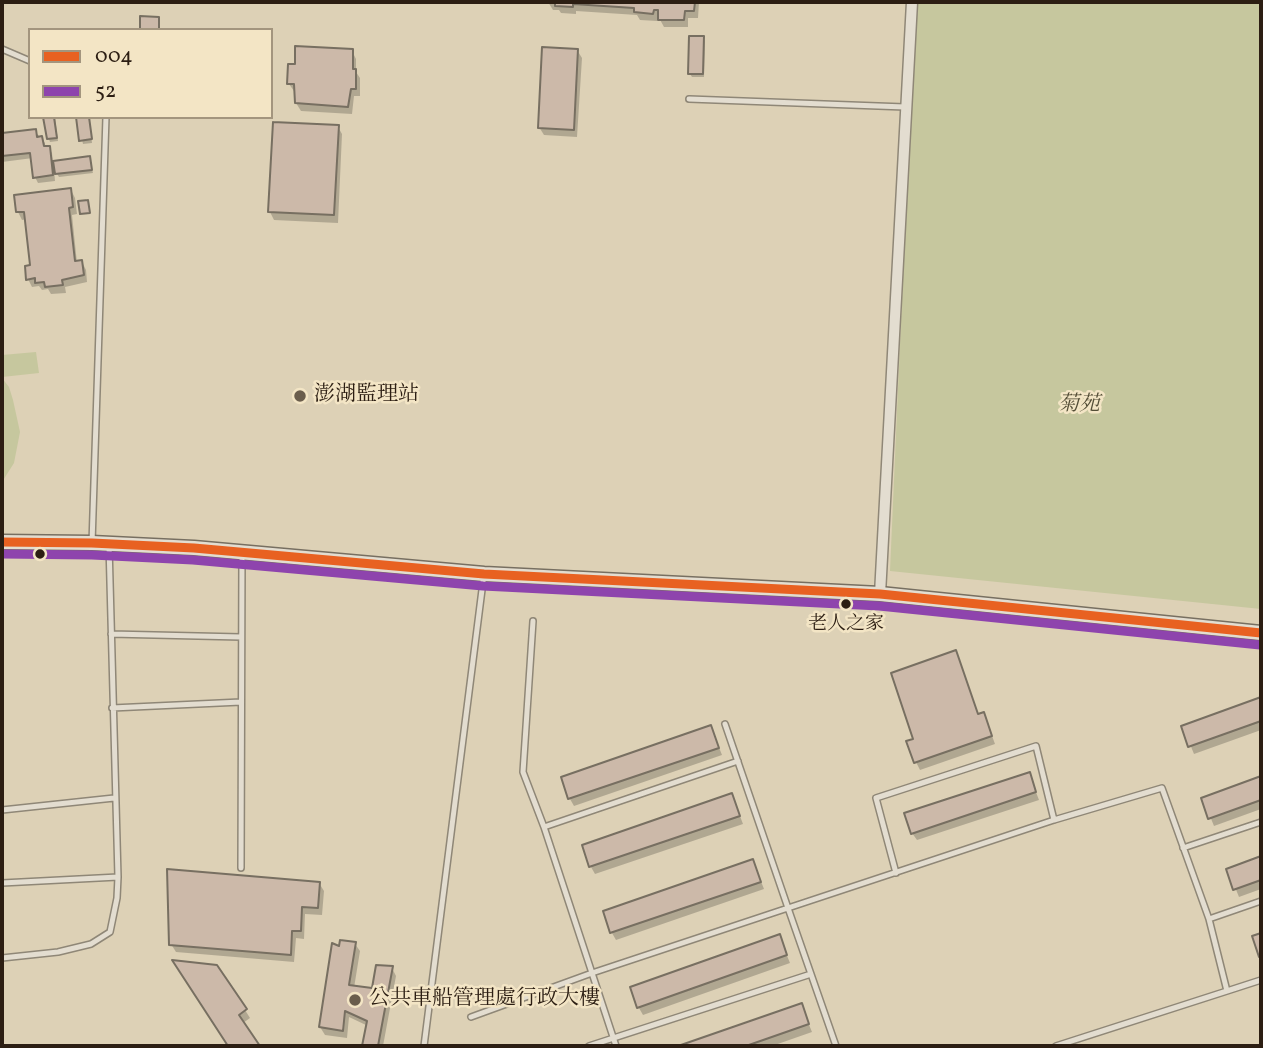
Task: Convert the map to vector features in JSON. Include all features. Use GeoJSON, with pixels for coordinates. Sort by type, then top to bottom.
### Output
{"type":"FeatureCollection","features":[{"type":"Feature","properties":{"kind":"main road"},"geometry":{"type":"LineString","coordinates":[[2,542],[92,543],[242,552],[484,574],[880,594],[1261,633]]}},
{"type":"Feature","properties":{"kind":"street"},"geometry":{"type":"LineString","coordinates":[[880,594],[912,2]]}},
{"type":"Feature","properties":{"kind":"lane"},"geometry":{"type":"LineString","coordinates":[[2,48],[28,60]]}},
{"type":"Feature","properties":{"kind":"lane"},"geometry":{"type":"LineString","coordinates":[[689,99],[905,107]]}},
{"type":"Feature","properties":{"kind":"lane"},"geometry":{"type":"LineString","coordinates":[[92,543],[106,119]]}},
{"type":"Feature","properties":{"kind":"lane"},"geometry":{"type":"LineString","coordinates":[[2,958],[58,952],[91,944],[110,932],[118,877],[108,544]]}},
{"type":"Feature","properties":{"kind":"lane"},"geometry":{"type":"LineString","coordinates":[[241,869],[242,552]]}},
{"type":"Feature","properties":{"kind":"lane"},"geometry":{"type":"LineString","coordinates":[[424,1046],[484,574]]}},
{"type":"Feature","properties":{"kind":"lane"},"geometry":{"type":"LineString","coordinates":[[533,621],[523,772],[544,827],[616,1046]]}},
{"type":"Feature","properties":{"kind":"lane"},"geometry":{"type":"LineString","coordinates":[[111,634],[241,637]]}},
{"type":"Feature","properties":{"kind":"lane"},"geometry":{"type":"LineString","coordinates":[[112,708],[241,702]]}},
{"type":"Feature","properties":{"kind":"lane"},"geometry":{"type":"LineString","coordinates":[[726,724],[835,1046]]}},
{"type":"Feature","properties":{"kind":"lane"},"geometry":{"type":"LineString","coordinates":[[896,873],[876,798],[1035,746],[1054,820]]}},
{"type":"Feature","properties":{"kind":"lane"},"geometry":{"type":"LineString","coordinates":[[544,827],[738,761]]}},
{"type":"Feature","properties":{"kind":"lane"},"geometry":{"type":"LineString","coordinates":[[471,1017],[592,973],[1054,820],[1163,788],[1209,919],[1227,991]]}},
{"type":"Feature","properties":{"kind":"lane"},"geometry":{"type":"LineString","coordinates":[[2,810],[114,798]]}},
{"type":"Feature","properties":{"kind":"lane"},"geometry":{"type":"LineString","coordinates":[[1183,848],[1261,822]]}},
{"type":"Feature","properties":{"kind":"lane"},"geometry":{"type":"LineString","coordinates":[[2,883],[118,877]]}},
{"type":"Feature","properties":{"kind":"lane"},"geometry":{"type":"LineString","coordinates":[[1209,919],[1261,901]]}},
{"type":"Feature","properties":{"kind":"lane"},"geometry":{"type":"LineString","coordinates":[[589,1046],[811,974]]}},
{"type":"Feature","properties":{"kind":"lane"},"geometry":{"type":"LineString","coordinates":[[1056,1046],[1261,980]]}},
{"type":"Feature","properties":{"kind":"green space","name":"菊苑"},"geometry":{"type":"Polygon","coordinates":[[[915,2],[1261,2],[1261,609],[890,571],[915,2]]]}},
{"type":"Feature","properties":{"kind":"green space"},"geometry":{"type":"Polygon","coordinates":[[[36,352],[39,373],[2,377],[2,355],[36,352]]]}},
{"type":"Feature","properties":{"kind":"green space"},"geometry":{"type":"Polygon","coordinates":[[[2,378],[9,387],[20,432],[14,463],[2,482],[2,378]]]}},
{"type":"Feature","properties":{"kind":"building"},"geometry":{"type":"Polygon","coordinates":[[[546,2],[695,2],[694,11],[685,11],[684,20],[658,20],[658,10],[654,10],[653,14],[634,12],[634,8],[573,4],[573,7],[555,6],[555,3],[546,2]]]}},
{"type":"Feature","properties":{"kind":"building"},"geometry":{"type":"Polygon","coordinates":[[[140,16],[159,17],[159,28],[140,28],[140,16]]]}},
{"type":"Feature","properties":{"kind":"building"},"geometry":{"type":"Polygon","coordinates":[[[689,36],[704,36],[703,74],[688,74],[689,36]]]}},
{"type":"Feature","properties":{"kind":"building"},"geometry":{"type":"Polygon","coordinates":[[[295,46],[353,49],[356,89],[351,89],[348,107],[295,103],[294,84],[287,84],[288,64],[295,64],[295,46]]]}},
{"type":"Feature","properties":{"kind":"building"},"geometry":{"type":"Polygon","coordinates":[[[542,47],[578,49],[574,130],[538,128],[542,47]]]}},
{"type":"Feature","properties":{"kind":"building"},"geometry":{"type":"Polygon","coordinates":[[[43,119],[54,119],[57,138],[47,139],[43,119]]]}},
{"type":"Feature","properties":{"kind":"building"},"geometry":{"type":"Polygon","coordinates":[[[76,119],[89,119],[92,139],[79,141],[76,119]]]}},
{"type":"Feature","properties":{"kind":"building"},"geometry":{"type":"Polygon","coordinates":[[[273,122],[339,125],[334,215],[268,212],[273,122]]]}},
{"type":"Feature","properties":{"kind":"building"},"geometry":{"type":"Polygon","coordinates":[[[36,129],[37,137],[42,136],[44,146],[50,146],[53,175],[33,178],[30,153],[2,156],[2,133],[36,129]]]}},
{"type":"Feature","properties":{"kind":"building"},"geometry":{"type":"Polygon","coordinates":[[[90,156],[92,170],[55,174],[53,161],[90,156]]]}},
{"type":"Feature","properties":{"kind":"building"},"geometry":{"type":"Polygon","coordinates":[[[71,188],[73,207],[69,208],[75,261],[82,260],[84,275],[62,280],[63,285],[45,287],[44,282],[35,283],[35,278],[26,280],[25,266],[30,265],[24,212],[16,212],[14,195],[71,188]]]}},
{"type":"Feature","properties":{"kind":"building"},"geometry":{"type":"Polygon","coordinates":[[[88,200],[90,213],[80,214],[78,201],[88,200]]]}},
{"type":"Feature","properties":{"kind":"building"},"geometry":{"type":"Polygon","coordinates":[[[956,650],[978,714],[984,712],[992,736],[914,763],[906,741],[913,739],[891,673],[956,650]]]}},
{"type":"Feature","properties":{"kind":"building"},"geometry":{"type":"Polygon","coordinates":[[[1261,697],[1261,721],[1188,747],[1181,726],[1261,697]]]}},
{"type":"Feature","properties":{"kind":"building"},"geometry":{"type":"Polygon","coordinates":[[[711,725],[719,748],[568,799],[561,777],[711,725]]]}},
{"type":"Feature","properties":{"kind":"building"},"geometry":{"type":"Polygon","coordinates":[[[1030,772],[1036,792],[911,834],[904,813],[1030,772]]]}},
{"type":"Feature","properties":{"kind":"building"},"geometry":{"type":"Polygon","coordinates":[[[1261,776],[1261,800],[1208,819],[1201,798],[1261,776]]]}},
{"type":"Feature","properties":{"kind":"building"},"geometry":{"type":"Polygon","coordinates":[[[732,793],[740,816],[589,867],[582,845],[732,793]]]}},
{"type":"Feature","properties":{"kind":"building"},"geometry":{"type":"Polygon","coordinates":[[[1261,856],[1261,880],[1233,890],[1226,869],[1261,856]]]}},
{"type":"Feature","properties":{"kind":"building"},"geometry":{"type":"Polygon","coordinates":[[[753,859],[761,882],[610,933],[603,911],[753,859]]]}},
{"type":"Feature","properties":{"kind":"building"},"geometry":{"type":"Polygon","coordinates":[[[167,869],[320,882],[318,908],[302,907],[301,931],[292,931],[291,955],[169,945],[167,869]]]}},
{"type":"Feature","properties":{"kind":"building"},"geometry":{"type":"Polygon","coordinates":[[[1261,933],[1261,957],[1259,957],[1252,936],[1261,933]]]}},
{"type":"Feature","properties":{"kind":"building"},"geometry":{"type":"Polygon","coordinates":[[[780,934],[787,955],[637,1008],[630,987],[780,934]]]}},
{"type":"Feature","properties":{"kind":"building","name":"公共車船管理處行政大樓"},"geometry":{"type":"Polygon","coordinates":[[[340,940],[356,942],[349,985],[372,988],[376,965],[393,966],[378,1046],[362,1046],[367,1021],[345,1011],[343,1031],[319,1027],[332,943],[339,946],[340,940]]]}},
{"type":"Feature","properties":{"kind":"building"},"geometry":{"type":"Polygon","coordinates":[[[172,960],[217,965],[247,1009],[239,1015],[260,1046],[228,1046],[172,960]]]}},
{"type":"Feature","properties":{"kind":"building"},"geometry":{"type":"Polygon","coordinates":[[[802,1003],[809,1024],[746,1046],[678,1046],[802,1003]]]}},
{"type":"Feature","properties":{"kind":"transit line","name":"004"},"geometry":{"type":"LineString","coordinates":[[2,542],[194,548],[484,574],[880,594],[1261,633]]}},
{"type":"Feature","properties":{"kind":"transit line","name":"52"},"geometry":{"type":"LineString","coordinates":[[2,554],[193,560],[483,586],[879,606],[1260,645]]}},
{"type":"Feature","properties":{"kind":"place","name":"澎湖監理站"},"geometry":{"type":"Point","coordinates":[300,396]}},
{"type":"Feature","properties":{"kind":"place","name":"老人之家"},"geometry":{"type":"Point","coordinates":[846,604]}},
{"type":"Feature","properties":{"kind":"place","name":"公共車船管理處行政大樓"},"geometry":{"type":"Point","coordinates":[355,1000]}}]}
